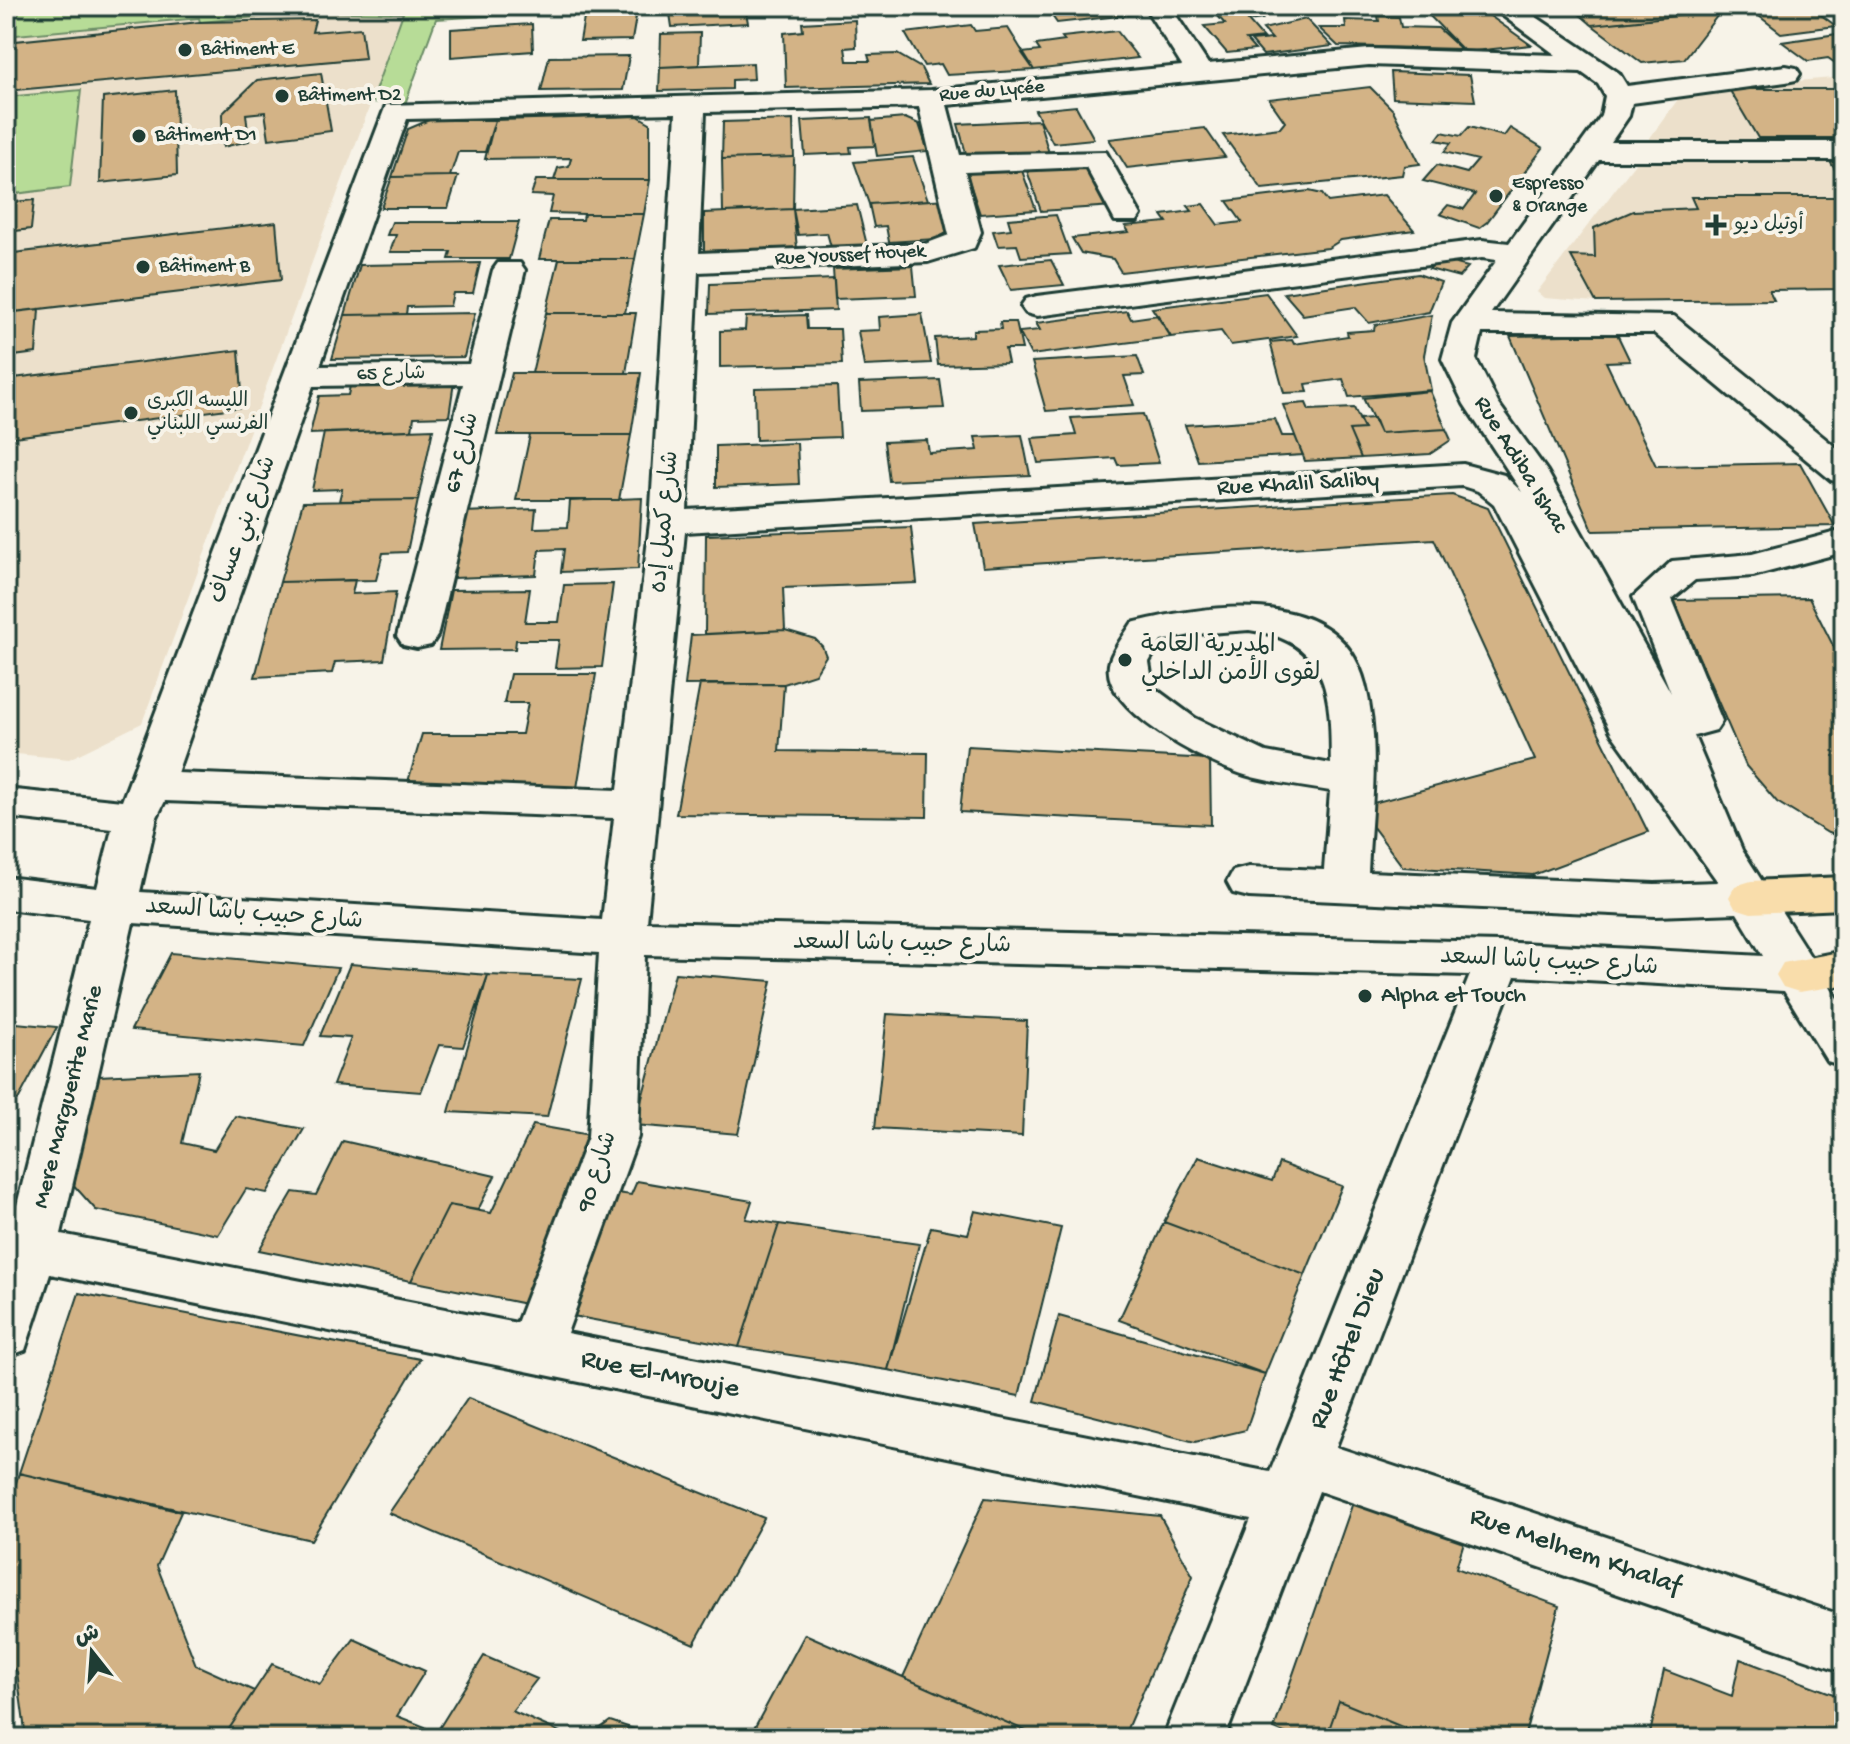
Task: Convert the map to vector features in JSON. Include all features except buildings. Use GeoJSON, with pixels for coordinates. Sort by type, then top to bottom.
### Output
{"type":"FeatureCollection","features":[{"type":"Feature","properties":{"kind":"highway"},"geometry":{"type":"LineString","coordinates":[[1751,897],[1844,893]]}},
{"type":"Feature","properties":{"kind":"highway"},"geometry":{"type":"LineString","coordinates":[[1799,975],[1844,968]]}},
{"type":"Feature","properties":{"kind":"highway"},"geometry":{"type":"LineString","coordinates":[[1799,975],[1844,977]]}},
{"type":"Feature","properties":{"kind":"street"},"geometry":{"type":"LineString","coordinates":[[1157,6],[1201,74]]}},
{"type":"Feature","properties":{"kind":"street"},"geometry":{"type":"LineString","coordinates":[[1503,6],[1609,79],[1619,96],[1786,74]]}},
{"type":"Feature","properties":{"kind":"street","name":"Rue du Lycée"},"geometry":{"type":"LineString","coordinates":[[396,111],[931,98],[1369,57],[1588,64]]}},
{"type":"Feature","properties":{"kind":"street","name":"Rue Adiba Ishac"},"geometry":{"type":"LineString","coordinates":[[1619,96],[1615,116],[1468,323],[1459,359],[1481,404],[1529,471],[1670,729],[1721,852],[1840,1036]]}},
{"type":"Feature","properties":{"kind":"street","name":"Rue Youssef Hoyek"},"geometry":{"type":"LineString","coordinates":[[682,263],[928,253],[954,247],[963,241],[966,232],[931,98]]}},
{"type":"Feature","properties":{"kind":"street","name":"شارع كميل إده"},"geometry":{"type":"LineString","coordinates":[[623,938],[669,505],[691,105]]}},
{"type":"Feature","properties":{"kind":"street","name":"شارع بني عساف"},"geometry":{"type":"LineString","coordinates":[[116,906],[144,802],[396,111]]}},
{"type":"Feature","properties":{"kind":"street"},"geometry":{"type":"LineString","coordinates":[[1591,151],[1844,151]]}},
{"type":"Feature","properties":{"kind":"street"},"geometry":{"type":"LineString","coordinates":[[949,164],[1096,158],[1126,215]]}},
{"type":"Feature","properties":{"kind":"street"},"geometry":{"type":"LineString","coordinates":[[1037,306],[1482,249],[1516,253]]}},
{"type":"Feature","properties":{"kind":"street","name":"شارع 67"},"geometry":{"type":"LineString","coordinates":[[417,636],[509,270]]}},
{"type":"Feature","properties":{"kind":"street"},"geometry":{"type":"LineString","coordinates":[[1468,323],[1662,323],[1844,472]]}},
{"type":"Feature","properties":{"kind":"street","name":"شارع 65"},"geometry":{"type":"LineString","coordinates":[[300,376],[482,374]]}},
{"type":"Feature","properties":{"kind":"street","name":"Rue Khalil Saliby"},"geometry":{"type":"LineString","coordinates":[[669,505],[1463,475],[1491,483],[1509,499],[1633,734],[1721,852]]}},
{"type":"Feature","properties":{"kind":"street"},"geometry":{"type":"LineString","coordinates":[[1670,729],[1702,721],[1652,597],[1685,569],[1753,565],[1844,541]]}},
{"type":"Feature","properties":{"kind":"street"},"geometry":{"type":"LineString","coordinates":[[1345,886],[1350,781],[1352,722],[1339,664],[1310,635],[1253,616],[1196,620],[1146,632],[1129,662],[1134,692],[1180,727],[1256,764],[1350,781]]}},
{"type":"Feature","properties":{"kind":"street"},"geometry":{"type":"LineString","coordinates":[[6,803],[637,805]]}},
{"type":"Feature","properties":{"kind":"street"},"geometry":{"type":"LineString","coordinates":[[1249,882],[1655,900],[1751,897]]}},
{"type":"Feature","properties":{"kind":"street","name":"شارع حبيب باشا السعد"},"geometry":{"type":"LineString","coordinates":[[6,893],[116,906],[623,938],[1499,959],[1799,975]]}},
{"type":"Feature","properties":{"kind":"street","name":"Mere Marguerite Marie"},"geometry":{"type":"LineString","coordinates":[[6,1334],[32,1249],[116,906]]}},
{"type":"Feature","properties":{"kind":"street","name":"شارع 90"},"geometry":{"type":"LineString","coordinates":[[534,1350],[613,1137],[623,938]]}},
{"type":"Feature","properties":{"kind":"street","name":"Rue Hôtel Dieu"},"geometry":{"type":"LineString","coordinates":[[1194,1738],[1499,959]]}},
{"type":"Feature","properties":{"kind":"street","name":"Rue El-Mrouje"},"geometry":{"type":"LineString","coordinates":[[32,1249],[534,1350],[1297,1481]]}},
{"type":"Feature","properties":{"kind":"street","name":"Rue Melhem Khalaf"},"geometry":{"type":"LineString","coordinates":[[1297,1481],[1844,1644]]}},
{"type":"Feature","properties":{"kind":"shaded area","name":"الليسه الكبرى الفرنسي اللبناني"},"geometry":{"type":"Polygon","coordinates":[[[311,12],[404,13],[142,723],[69,759],[6,753],[6,36],[200,17],[200,21],[311,12]]]}},
{"type":"Feature","properties":{"kind":"shaded area","name":"أوتيل ديو"},"geometry":{"type":"Polygon","coordinates":[[[1844,77],[1844,289],[1770,290],[1774,300],[1596,302],[1544,298],[1537,292],[1637,161],[1655,158],[1644,146],[1684,91],[1844,77]]]}},
{"type":"Feature","properties":{"kind":"green space"},"geometry":{"type":"Polygon","coordinates":[[[6,6],[651,6],[436,19],[405,104],[371,102],[403,13],[311,12],[200,22],[199,18],[6,36],[6,6]]]}},
{"type":"Feature","properties":{"kind":"green space"},"geometry":{"type":"Polygon","coordinates":[[[81,90],[70,187],[6,195],[6,97],[81,90]]]}},
{"type":"Feature","properties":{"kind":"place","name":"Bâtiment E"},"geometry":{"type":"Point","coordinates":[185,50]}},
{"type":"Feature","properties":{"kind":"place","name":"Bâtiment D2"},"geometry":{"type":"Point","coordinates":[282,96]}},
{"type":"Feature","properties":{"kind":"place","name":"Bâtiment D1"},"geometry":{"type":"Point","coordinates":[139,136]}},
{"type":"Feature","properties":{"kind":"place","name":"Espresso & Orange"},"geometry":{"type":"Point","coordinates":[1496,196]}},
{"type":"Feature","properties":{"kind":"place","name":"أوتيل ديو"},"geometry":{"type":"Point","coordinates":[1716,225]}},
{"type":"Feature","properties":{"kind":"place","name":"Bâtiment B"},"geometry":{"type":"Point","coordinates":[143,267]}},
{"type":"Feature","properties":{"kind":"place","name":"الليسه الكبرى الفرنسي اللبناني"},"geometry":{"type":"Point","coordinates":[131,413]}},
{"type":"Feature","properties":{"kind":"place","name":"المديرية العامة لقوى الأمن الداخلي"},"geometry":{"type":"Point","coordinates":[1125,660]}},
{"type":"Feature","properties":{"kind":"place","name":"Alpha et Touch"},"geometry":{"type":"Point","coordinates":[1365,996]}}]}
